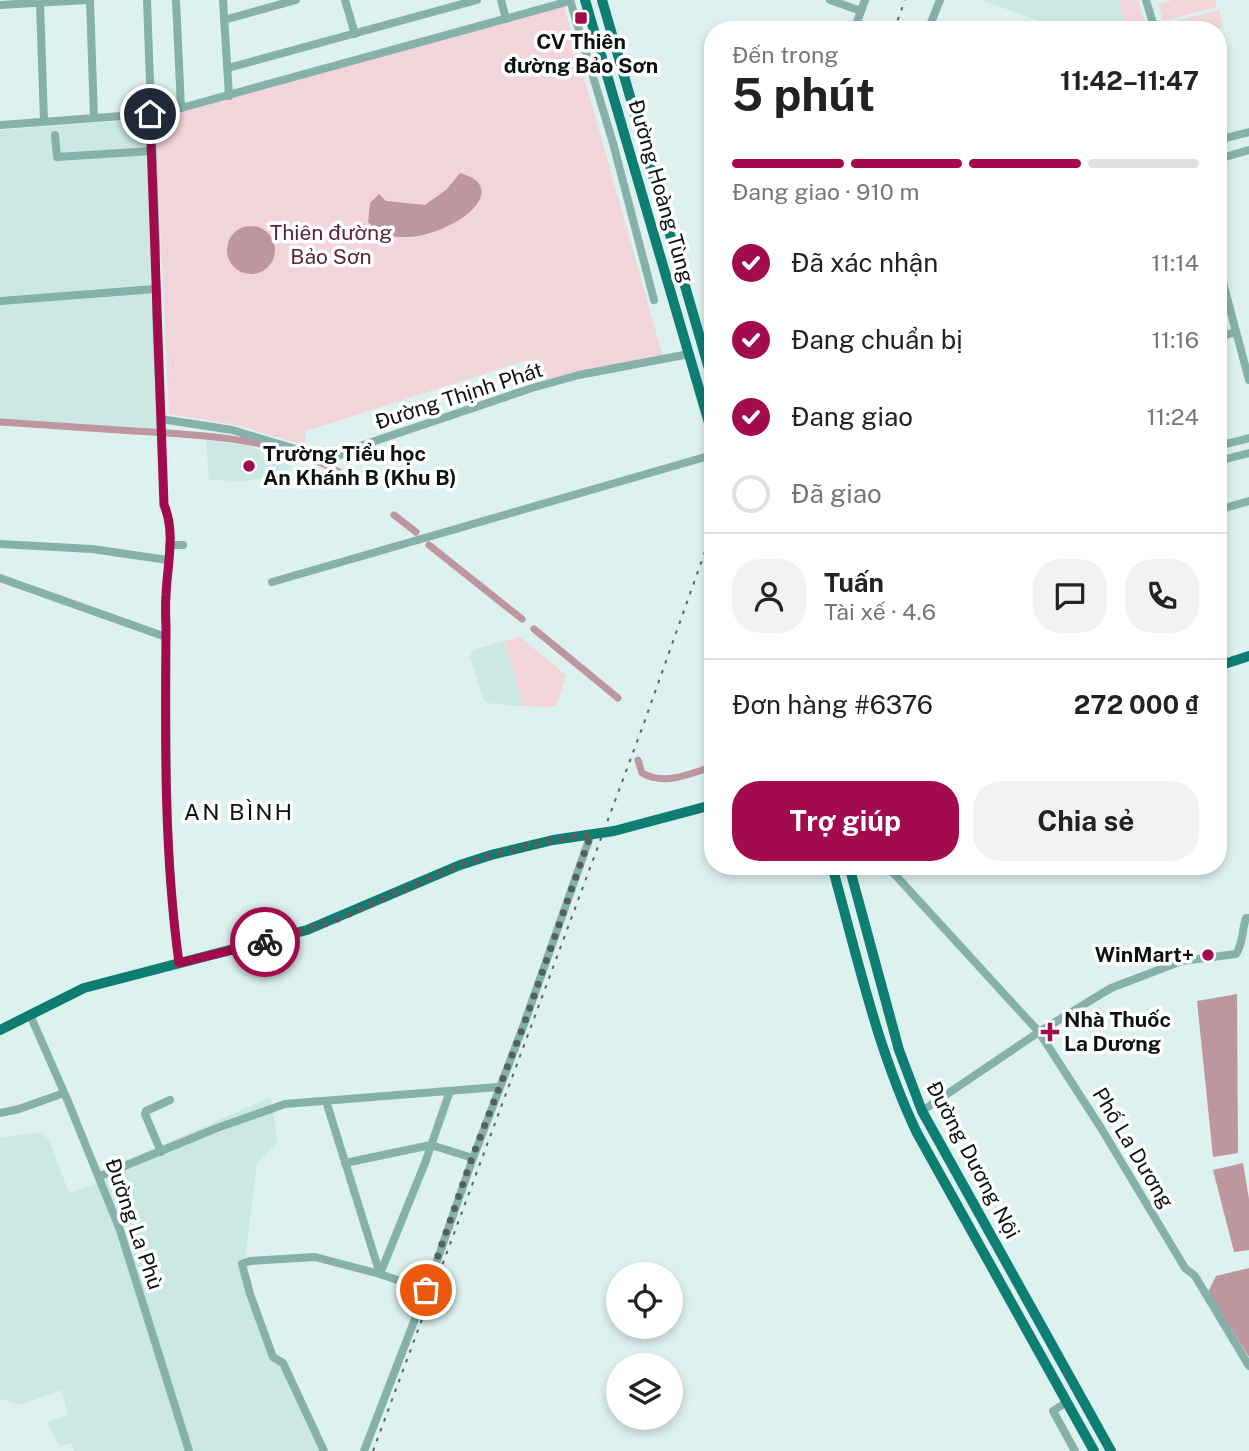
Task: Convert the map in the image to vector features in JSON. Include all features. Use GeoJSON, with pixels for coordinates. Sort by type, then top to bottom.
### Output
{"type":"FeatureCollection","features":[{"type":"Feature","properties":{"kind":"main road","name":"Đường Hoàng Tùng"},"geometry":{"type":"LineString","coordinates":[[585,0],[704,406]]}},
{"type":"Feature","properties":{"kind":"main road","name":"Đường Hoàng Tùng"},"geometry":{"type":"LineString","coordinates":[[602,0],[704,351]]}},
{"type":"Feature","properties":{"kind":"main road"},"geometry":{"type":"LineString","coordinates":[[632,161],[647,156]]}},
{"type":"Feature","properties":{"kind":"main road"},"geometry":{"type":"LineString","coordinates":[[670,293],[686,287]]}},
{"type":"Feature","properties":{"kind":"main road"},"geometry":{"type":"LineString","coordinates":[[1227,663],[1249,656]]}},
{"type":"Feature","properties":{"kind":"main road"},"geometry":{"type":"LineString","coordinates":[[0,1030],[84,988],[307,930],[460,865],[491,855],[542,842],[633,826],[704,807]]}},
{"type":"Feature","properties":{"kind":"main road","name":"Đường Dương Nội"},"geometry":{"type":"LineString","coordinates":[[834,875],[870,1005],[910,1119],[1094,1451]]}},
{"type":"Feature","properties":{"kind":"main road","name":"Đường Dương Nội"},"geometry":{"type":"LineString","coordinates":[[851,875],[899,1051],[922,1111],[1111,1451]]}},
{"type":"Feature","properties":{"kind":"main road"},"geometry":{"type":"LineString","coordinates":[[910,1119],[922,1111]]}},
{"type":"Feature","properties":{"kind":"street"},"geometry":{"type":"LineString","coordinates":[[0,5],[88,0],[94,117]]}},
{"type":"Feature","properties":{"kind":"street"},"geometry":{"type":"LineString","coordinates":[[148,0],[155,289],[164,505],[168,515],[169,545],[166,637],[167,808],[179,963]]}},
{"type":"Feature","properties":{"kind":"street"},"geometry":{"type":"LineString","coordinates":[[176,0],[181,108]]}},
{"type":"Feature","properties":{"kind":"street"},"geometry":{"type":"LineString","coordinates":[[223,0],[229,96]]}},
{"type":"Feature","properties":{"kind":"street"},"geometry":{"type":"LineString","coordinates":[[224,20],[296,0]]}},
{"type":"Feature","properties":{"kind":"street"},"geometry":{"type":"LineString","coordinates":[[345,0],[355,34]]}},
{"type":"Feature","properties":{"kind":"street"},"geometry":{"type":"LineString","coordinates":[[228,68],[477,0]]}},
{"type":"Feature","properties":{"kind":"street"},"geometry":{"type":"LineString","coordinates":[[501,0],[506,19]]}},
{"type":"Feature","properties":{"kind":"street"},"geometry":{"type":"LineString","coordinates":[[830,0],[861,11]]}},
{"type":"Feature","properties":{"kind":"street"},"geometry":{"type":"LineString","coordinates":[[857,21],[865,0]]}},
{"type":"Feature","properties":{"kind":"street"},"geometry":{"type":"LineString","coordinates":[[932,21],[940,0]]}},
{"type":"Feature","properties":{"kind":"street"},"geometry":{"type":"LineString","coordinates":[[1146,0],[1152,21]]}},
{"type":"Feature","properties":{"kind":"street"},"geometry":{"type":"LineString","coordinates":[[0,125],[150,114],[181,108],[570,1],[614,147],[654,300]]}},
{"type":"Feature","properties":{"kind":"street"},"geometry":{"type":"LineString","coordinates":[[40,3],[44,121]]}},
{"type":"Feature","properties":{"kind":"street"},"geometry":{"type":"LineString","coordinates":[[1227,138],[1249,132]]}},
{"type":"Feature","properties":{"kind":"street"},"geometry":{"type":"LineString","coordinates":[[55,135],[57,157],[152,150]]}},
{"type":"Feature","properties":{"kind":"street"},"geometry":{"type":"LineString","coordinates":[[614,147],[626,143]]}},
{"type":"Feature","properties":{"kind":"street"},"geometry":{"type":"LineString","coordinates":[[1227,156],[1249,150]]}},
{"type":"Feature","properties":{"kind":"street"},"geometry":{"type":"LineString","coordinates":[[0,301],[155,289]]}},
{"type":"Feature","properties":{"kind":"street"},"geometry":{"type":"LineString","coordinates":[[1227,298],[1249,380]]}},
{"type":"Feature","properties":{"kind":"street"},"geometry":{"type":"LineString","coordinates":[[1227,334],[1236,332]]}},
{"type":"Feature","properties":{"kind":"street","name":"Đường Thịnh Phát"},"geometry":{"type":"LineString","coordinates":[[162,427],[230,430],[297,454],[336,457],[360,446],[532,388],[689,354]]}},
{"type":"Feature","properties":{"kind":"street"},"geometry":{"type":"LineString","coordinates":[[1227,444],[1249,438]]}},
{"type":"Feature","properties":{"kind":"street"},"geometry":{"type":"LineString","coordinates":[[1227,459],[1249,453]]}},
{"type":"Feature","properties":{"kind":"street"},"geometry":{"type":"LineString","coordinates":[[272,582],[704,457]]}},
{"type":"Feature","properties":{"kind":"street"},"geometry":{"type":"LineString","coordinates":[[1227,507],[1249,501]]}},
{"type":"Feature","properties":{"kind":"street"},"geometry":{"type":"LineString","coordinates":[[0,544],[92,549],[168,560]]}},
{"type":"Feature","properties":{"kind":"street"},"geometry":{"type":"LineString","coordinates":[[169,545],[183,545]]}},
{"type":"Feature","properties":{"kind":"street"},"geometry":{"type":"LineString","coordinates":[[0,578],[166,637]]}},
{"type":"Feature","properties":{"kind":"street"},"geometry":{"type":"LineString","coordinates":[[364,1451],[426,1290],[498,1087],[523,1027],[591,834]]}},
{"type":"Feature","properties":{"kind":"street","name":"Phố La Dương"},"geometry":{"type":"LineString","coordinates":[[895,875],[1039,1032],[1101,1128],[1185,1268],[1195,1276],[1249,1366]]}},
{"type":"Feature","properties":{"kind":"street"},"geometry":{"type":"LineString","coordinates":[[922,1111],[1092,998],[1134,978],[1182,961],[1236,954],[1246,918],[1249,918]]}},
{"type":"Feature","properties":{"kind":"street","name":"Đường La Phù"},"geometry":{"type":"LineString","coordinates":[[30,1016],[100,1177],[137,1281],[189,1451]]}},
{"type":"Feature","properties":{"kind":"street"},"geometry":{"type":"LineString","coordinates":[[100,1177],[275,1107],[498,1087]]}},
{"type":"Feature","properties":{"kind":"street"},"geometry":{"type":"LineString","coordinates":[[380,1273],[450,1091]]}},
{"type":"Feature","properties":{"kind":"street"},"geometry":{"type":"LineString","coordinates":[[0,1113],[64,1093]]}},
{"type":"Feature","properties":{"kind":"street"},"geometry":{"type":"LineString","coordinates":[[161,1152],[145,1114],[146,1111],[170,1100]]}},
{"type":"Feature","properties":{"kind":"street"},"geometry":{"type":"LineString","coordinates":[[326,1101],[380,1273]]}},
{"type":"Feature","properties":{"kind":"street"},"geometry":{"type":"LineString","coordinates":[[345,1163],[431,1145],[472,1158]]}},
{"type":"Feature","properties":{"kind":"street"},"geometry":{"type":"LineString","coordinates":[[324,1451],[283,1363],[273,1357],[242,1264],[250,1261],[316,1257],[380,1273],[426,1290]]}},
{"type":"Feature","properties":{"kind":"street"},"geometry":{"type":"LineString","coordinates":[[1065,1403],[1055,1408],[1054,1415],[1075,1451]]}},
{"type":"Feature","properties":{"kind":"shaded area"},"geometry":{"type":"Polygon","coordinates":[[[981,0],[1119,0],[1125,21],[1037,21],[981,0]]]}},
{"type":"Feature","properties":{"kind":"shaded area"},"geometry":{"type":"Polygon","coordinates":[[[145,119],[157,430],[0,419],[0,130],[145,119]]]}},
{"type":"Feature","properties":{"kind":"shaded area"},"geometry":{"type":"Polygon","coordinates":[[[460,173],[478,183],[481,196],[472,210],[454,223],[432,232],[408,237],[385,234],[368,222],[370,203],[379,194],[386,201],[425,205],[446,190],[460,173]]]}},
{"type":"Feature","properties":{"kind":"shaded area"},"geometry":{"type":"Polygon","coordinates":[[[251,226],[268,233],[275,250],[268,267],[251,274],[234,267],[227,250],[234,233],[251,226]]]}},
{"type":"Feature","properties":{"kind":"shaded area","name":"Trường Tiểu học An Khánh B (Khu B)"},"geometry":{"type":"Polygon","coordinates":[[[206,440],[245,445],[291,459],[290,473],[245,481],[209,480],[206,440]]]}},
{"type":"Feature","properties":{"kind":"shaded area"},"geometry":{"type":"Polygon","coordinates":[[[505,641],[523,706],[484,701],[470,656],[473,650],[505,641]]]}},
{"type":"Feature","properties":{"kind":"shaded area"},"geometry":{"type":"Polygon","coordinates":[[[1237,994],[1238,1153],[1213,1157],[1197,1001],[1237,994]]]}},
{"type":"Feature","properties":{"kind":"shaded area"},"geometry":{"type":"Polygon","coordinates":[[[271,1097],[277,1142],[257,1163],[244,1267],[273,1351],[288,1367],[323,1451],[74,1451],[72,1443],[60,1446],[47,1422],[68,1415],[62,1390],[20,1405],[0,1399],[0,1138],[41,1132],[49,1140],[69,1193],[102,1182],[100,1172],[271,1097]]]}},
{"type":"Feature","properties":{"kind":"shaded area"},"geometry":{"type":"Polygon","coordinates":[[[1243,1163],[1249,1199],[1249,1250],[1234,1252],[1213,1170],[1243,1163]]]}},
{"type":"Feature","properties":{"kind":"shaded area"},"geometry":{"type":"Polygon","coordinates":[[[1249,1268],[1249,1357],[1208,1292],[1216,1276],[1249,1268]]]}},
{"type":"Feature","properties":{"kind":"green space"},"geometry":{"type":"Polygon","coordinates":[[[1119,0],[1138,0],[1144,21],[1125,21],[1119,0]]]}},
{"type":"Feature","properties":{"kind":"green space"},"geometry":{"type":"Polygon","coordinates":[[[1173,0],[1215,0],[1217,7],[1163,21],[1159,4],[1173,0]]]}},
{"type":"Feature","properties":{"kind":"green space","name":"Thiên đường Bảo Sơn"},"geometry":{"type":"Polygon","coordinates":[[[564,6],[663,357],[540,381],[527,360],[306,431],[306,446],[237,425],[169,414],[155,118],[564,6]]]}},
{"type":"Feature","properties":{"kind":"green space"},"geometry":{"type":"Polygon","coordinates":[[[1219,10],[1222,21],[1176,21],[1219,10]]]}},
{"type":"Feature","properties":{"kind":"green space"},"geometry":{"type":"Polygon","coordinates":[[[520,637],[566,675],[557,704],[553,707],[523,706],[505,641],[520,637]]]}},
{"type":"Feature","properties":{"kind":"waterway"},"geometry":{"type":"LineString","coordinates":[[0,422],[240,440],[291,452],[339,472]]}},
{"type":"Feature","properties":{"kind":"waterway"},"geometry":{"type":"LineString","coordinates":[[394,515],[416,532]]}},
{"type":"Feature","properties":{"kind":"waterway"},"geometry":{"type":"LineString","coordinates":[[429,545],[522,619]]}},
{"type":"Feature","properties":{"kind":"waterway"},"geometry":{"type":"LineString","coordinates":[[534,629],[618,698]]}},
{"type":"Feature","properties":{"kind":"waterway"},"geometry":{"type":"LineString","coordinates":[[638,760],[642,773],[659,779],[677,778],[704,770]]}},
{"type":"Feature","properties":{"kind":"railway"},"geometry":{"type":"LineString","coordinates":[[897,21],[905,0]]}},
{"type":"Feature","properties":{"kind":"railway"},"geometry":{"type":"LineString","coordinates":[[373,1451],[704,554]]}},
{"type":"Feature","properties":{"kind":"way so far"},"geometry":{"type":"LineString","coordinates":[[265,942],[333,921],[460,865],[521,846],[591,834],[426,1290]]}},
{"type":"Feature","properties":{"kind":"place","name":"CV Thiên đường Bảo Sơn"},"geometry":{"type":"Point","coordinates":[581,18]}},
{"type":"Feature","properties":{"kind":"place","name":"Trường Tiểu học An Khánh B (Khu B)"},"geometry":{"type":"Point","coordinates":[249,466]}},
{"type":"Feature","properties":{"kind":"place","name":"WinMart+"},"geometry":{"type":"Point","coordinates":[1208,955]}},
{"type":"Feature","properties":{"kind":"place","name":"Nhà Thuốc La Dương"},"geometry":{"type":"Point","coordinates":[1050,1032]}},
{"type":"Feature","properties":{"kind":"district","name":"AN BÌNH"},"geometry":{"type":"Point","coordinates":[239,812]}},
{"type":"Feature","properties":{"kind":"route"},"geometry":{"type":"LineString","coordinates":[[150,114],[164,505],[168,515],[169,535],[166,596],[167,808],[179,963],[265,942]]}}]}
